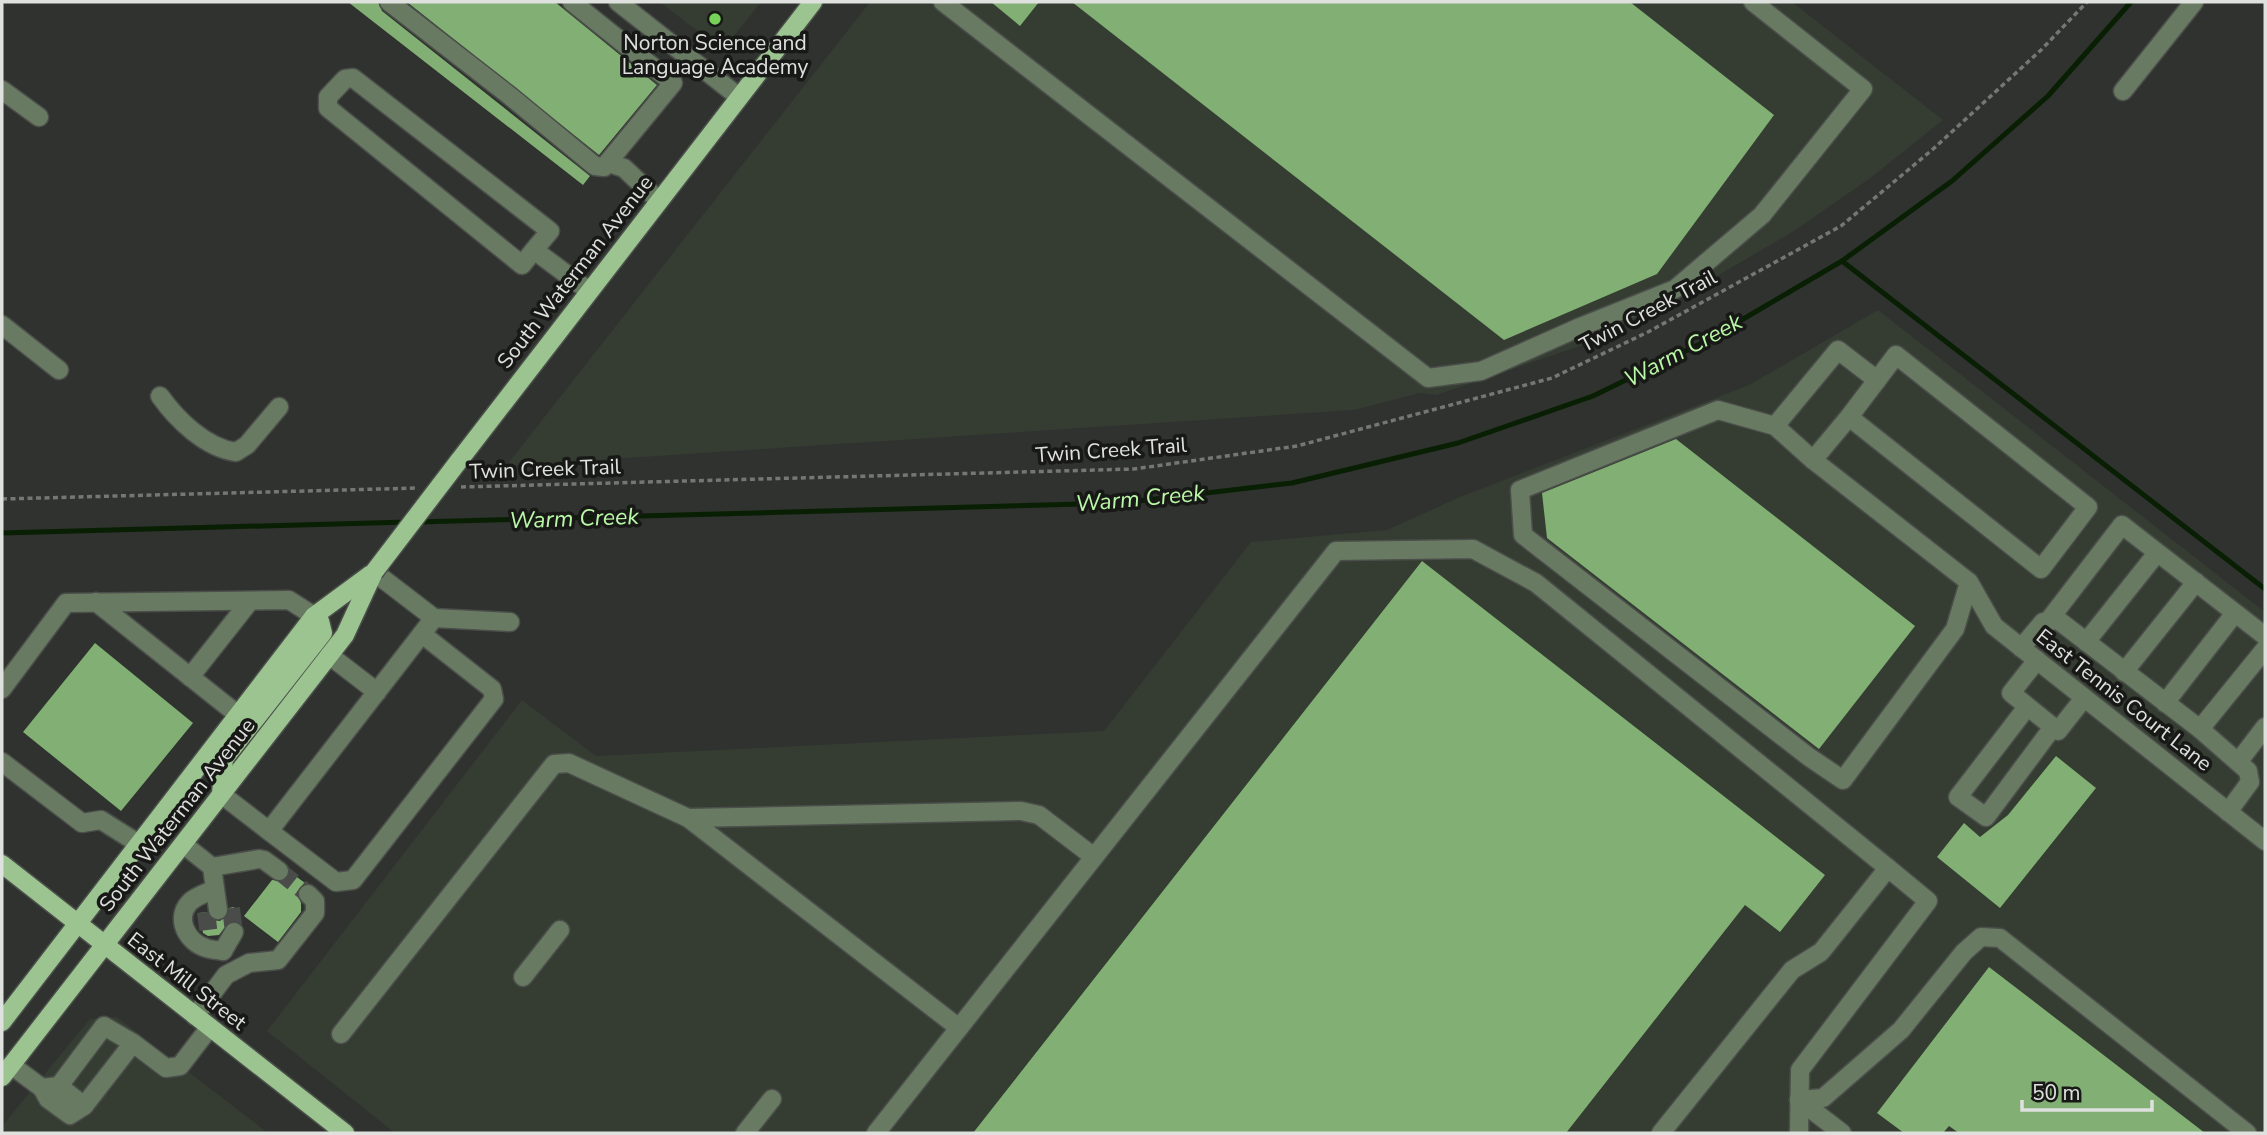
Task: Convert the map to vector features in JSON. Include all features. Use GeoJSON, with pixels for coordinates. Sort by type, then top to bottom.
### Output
{"type":"FeatureCollection","features":[{"type":"Feature","properties":{"kind":"main road","name":"South Waterman Avenue"},"geometry":{"type":"LineString","coordinates":[[6,1071],[330,655],[345,635],[374,572],[813,2]]}},
{"type":"Feature","properties":{"kind":"main road","name":"South Waterman Avenue"},"geometry":{"type":"LineString","coordinates":[[2,1021],[314,616],[374,572]]}},
{"type":"Feature","properties":{"kind":"main road"},"geometry":{"type":"LineString","coordinates":[[221,794],[224,759],[323,633],[320,621],[314,616]]}},
{"type":"Feature","properties":{"kind":"main road","name":"East Mill Street"},"geometry":{"type":"LineString","coordinates":[[2,864],[345,1133]]}},
{"type":"Feature","properties":{"kind":"street"},"geometry":{"type":"LineString","coordinates":[[389,2],[595,166],[604,167],[673,83],[572,2]]}},
{"type":"Feature","properties":{"kind":"street"},"geometry":{"type":"LineString","coordinates":[[618,2],[739,97]]}},
{"type":"Feature","properties":{"kind":"street"},"geometry":{"type":"LineString","coordinates":[[943,2],[1428,378],[1481,371],[1675,289],[1762,215],[1863,89],[1753,2]]}},
{"type":"Feature","properties":{"kind":"street"},"geometry":{"type":"LineString","coordinates":[[2123,91],[2193,2]]}},
{"type":"Feature","properties":{"kind":"street"},"geometry":{"type":"LineString","coordinates":[[353,78],[550,231],[534,250],[522,265],[328,108],[328,97],[345,79],[353,78]]}},
{"type":"Feature","properties":{"kind":"street"},"geometry":{"type":"LineString","coordinates":[[2,90],[39,117]]}},
{"type":"Feature","properties":{"kind":"street"},"geometry":{"type":"LineString","coordinates":[[609,163],[624,168],[659,201]]}},
{"type":"Feature","properties":{"kind":"street"},"geometry":{"type":"LineString","coordinates":[[534,250],[589,291]]}},
{"type":"Feature","properties":{"kind":"street"},"geometry":{"type":"LineString","coordinates":[[2,325],[58,369]]}},
{"type":"Feature","properties":{"kind":"street"},"geometry":{"type":"LineString","coordinates":[[1775,426],[1838,350],[1877,380]]}},
{"type":"Feature","properties":{"kind":"street"},"geometry":{"type":"LineString","coordinates":[[1814,460],[1896,355],[2088,507],[2041,569],[1849,417]]}},
{"type":"Feature","properties":{"kind":"street"},"geometry":{"type":"LineString","coordinates":[[160,396],[181,421],[201,436],[220,450],[236,452],[255,437],[279,407]]}},
{"type":"Feature","properties":{"kind":"street"},"geometry":{"type":"LineString","coordinates":[[1718,410],[1775,426],[1814,460],[1969,582],[1955,629],[1843,780],[1809,757],[1524,535],[1520,490],[1718,410]]}},
{"type":"Feature","properties":{"kind":"street"},"geometry":{"type":"LineString","coordinates":[[2049,620],[2122,525],[2265,636]]}},
{"type":"Feature","properties":{"kind":"street"},"geometry":{"type":"LineString","coordinates":[[876,1133],[1336,551],[1474,549],[1536,583],[1928,901],[1800,1070],[1798,1133]]}},
{"type":"Feature","properties":{"kind":"street"},"geometry":{"type":"LineString","coordinates":[[2086,642],[2157,553]]}},
{"type":"Feature","properties":{"kind":"street"},"geometry":{"type":"LineString","coordinates":[[374,572],[434,618],[510,622]]}},
{"type":"Feature","properties":{"kind":"street","name":"East Tennis Court Lane"},"geometry":{"type":"LineString","coordinates":[[1969,582],[1994,626],[2265,841]]}},
{"type":"Feature","properties":{"kind":"street"},"geometry":{"type":"LineString","coordinates":[[2124,672],[2196,582]]}},
{"type":"Feature","properties":{"kind":"street"},"geometry":{"type":"LineString","coordinates":[[2,689],[66,603],[289,600],[314,616]]}},
{"type":"Feature","properties":{"kind":"street"},"geometry":{"type":"LineString","coordinates":[[190,677],[250,601]]}},
{"type":"Feature","properties":{"kind":"street"},"geometry":{"type":"LineString","coordinates":[[96,603],[237,714]]}},
{"type":"Feature","properties":{"kind":"street"},"geometry":{"type":"LineString","coordinates":[[2165,703],[2235,613]]}},
{"type":"Feature","properties":{"kind":"street"},"geometry":{"type":"LineString","coordinates":[[269,831],[434,618]]}},
{"type":"Feature","properties":{"kind":"street"},"geometry":{"type":"LineString","coordinates":[[2021,648],[2043,622],[2058,620],[2200,729],[2248,771],[2250,782],[2228,812]]}},
{"type":"Feature","properties":{"kind":"street"},"geometry":{"type":"LineString","coordinates":[[221,794],[336,882],[354,880],[494,699],[492,690],[422,634]]}},
{"type":"Feature","properties":{"kind":"street"},"geometry":{"type":"LineString","coordinates":[[2200,729],[2265,649]]}},
{"type":"Feature","properties":{"kind":"street"},"geometry":{"type":"LineString","coordinates":[[330,655],[377,692]]}},
{"type":"Feature","properties":{"kind":"street"},"geometry":{"type":"LineString","coordinates":[[2037,660],[2011,693],[2027,707],[2058,731],[2084,698]]}},
{"type":"Feature","properties":{"kind":"street"},"geometry":{"type":"LineString","coordinates":[[2027,707],[1958,797],[1986,817],[2053,727]]}},
{"type":"Feature","properties":{"kind":"street"},"geometry":{"type":"LineString","coordinates":[[2239,761],[2265,727]]}},
{"type":"Feature","properties":{"kind":"street"},"geometry":{"type":"LineString","coordinates":[[2,762],[82,823],[101,820],[139,844]]}},
{"type":"Feature","properties":{"kind":"street"},"geometry":{"type":"LineString","coordinates":[[341,1034],[554,764],[569,763],[688,818],[959,1028]]}},
{"type":"Feature","properties":{"kind":"street"},"geometry":{"type":"LineString","coordinates":[[688,818],[1021,811],[1039,816],[1094,857]]}},
{"type":"Feature","properties":{"kind":"street"},"geometry":{"type":"LineString","coordinates":[[183,844],[212,867],[218,910]]}},
{"type":"Feature","properties":{"kind":"street"},"geometry":{"type":"LineString","coordinates":[[212,867],[259,859],[279,871]]}},
{"type":"Feature","properties":{"kind":"street"},"geometry":{"type":"LineString","coordinates":[[1661,1133],[1792,970],[1821,952],[1888,868]]}},
{"type":"Feature","properties":{"kind":"street"},"geometry":{"type":"LineString","coordinates":[[215,889],[191,901],[184,912],[182,922],[186,933],[204,948],[222,938],[226,975]]}},
{"type":"Feature","properties":{"kind":"street"},"geometry":{"type":"LineString","coordinates":[[195,1016],[226,975],[249,963],[278,961],[315,913],[315,901],[308,894]]}},
{"type":"Feature","properties":{"kind":"street"},"geometry":{"type":"LineString","coordinates":[[523,977],[559,930]]}},
{"type":"Feature","properties":{"kind":"street"},"geometry":{"type":"LineString","coordinates":[[1799,1100],[1823,1098],[1902,1030],[1981,937],[2000,939],[2247,1133]]}},
{"type":"Feature","properties":{"kind":"street"},"geometry":{"type":"LineString","coordinates":[[50,1087],[104,1026],[133,1043],[166,1068],[180,1066],[210,1027]]}},
{"type":"Feature","properties":{"kind":"street"},"geometry":{"type":"LineString","coordinates":[[6,1071],[50,1087],[84,1106],[133,1043]]}},
{"type":"Feature","properties":{"kind":"street"},"geometry":{"type":"LineString","coordinates":[[745,1133],[772,1099]]}},
{"type":"Feature","properties":{"kind":"street"},"geometry":{"type":"LineString","coordinates":[[1799,1100],[1842,1133]]}},
{"type":"Feature","properties":{"kind":"path","name":"Twin Creek Trail"},"geometry":{"type":"LineString","coordinates":[[449,487],[1134,469],[1297,446],[1552,378],[1648,332],[1841,226],[1932,150],[2041,50],[2087,2]]}},
{"type":"Feature","properties":{"kind":"path"},"geometry":{"type":"LineString","coordinates":[[2,499],[421,488]]}},
{"type":"Feature","properties":{"kind":"shaded area","name":"Norton Science and Language Academy"},"geometry":{"type":"Polygon","coordinates":[[[660,2],[761,2],[734,36],[709,40],[660,2]]]}},
{"type":"Feature","properties":{"kind":"shaded area"},"geometry":{"type":"Polygon","coordinates":[[[870,2],[1792,2],[1943,120],[1869,179],[1791,233],[1696,288],[1583,345],[1436,395],[1420,393],[1354,410],[506,466],[870,2]]]}},
{"type":"Feature","properties":{"kind":"shaded area"},"geometry":{"type":"Polygon","coordinates":[[[1878,310],[2265,612],[2265,1133],[395,1133],[267,1031],[522,700],[596,756],[1104,731],[1251,542],[1387,530],[1460,497],[1749,385],[1878,310]]]}},
{"type":"Feature","properties":{"kind":"shaded area"},"geometry":{"type":"Polygon","coordinates":[[[117,1017],[268,1133],[2,1133],[2,1126],[90,1019],[117,1017]]]}},
{"type":"Feature","properties":{"kind":"building"},"geometry":{"type":"Polygon","coordinates":[[[348,2],[378,2],[382,11],[590,176],[583,185],[348,2]]]}},
{"type":"Feature","properties":{"kind":"building"},"geometry":{"type":"Polygon","coordinates":[[[407,2],[555,2],[657,85],[599,155],[407,2]]]}},
{"type":"Feature","properties":{"kind":"building"},"geometry":{"type":"Polygon","coordinates":[[[991,2],[1039,2],[1020,26],[991,2]]]}},
{"type":"Feature","properties":{"kind":"building"},"geometry":{"type":"Polygon","coordinates":[[[1072,2],[1630,2],[1774,115],[1657,274],[1504,340],[1072,2]]]}},
{"type":"Feature","properties":{"kind":"building"},"geometry":{"type":"Polygon","coordinates":[[[1676,439],[1915,626],[1819,749],[1547,538],[1542,493],[1676,439]]]}},
{"type":"Feature","properties":{"kind":"building"},"geometry":{"type":"Polygon","coordinates":[[[1422,561],[1825,875],[1780,932],[1745,905],[1566,1133],[973,1133],[1422,561]]]}},
{"type":"Feature","properties":{"kind":"building"},"geometry":{"type":"Polygon","coordinates":[[[95,643],[193,723],[121,811],[23,732],[95,643]]]}},
{"type":"Feature","properties":{"kind":"building"},"geometry":{"type":"Polygon","coordinates":[[[2056,756],[2096,788],[2000,908],[1937,857],[1964,823],[1980,837],[2008,815],[2056,756]]]}},
{"type":"Feature","properties":{"kind":"building"},"geometry":{"type":"Polygon","coordinates":[[[290,872],[305,883],[297,892],[301,912],[278,942],[244,916],[272,880],[284,881],[290,872]]]}},
{"type":"Feature","properties":{"kind":"building"},"geometry":{"type":"Polygon","coordinates":[[[234,907],[237,921],[228,923],[219,935],[208,936],[203,933],[199,913],[207,912],[213,920],[220,921],[228,915],[229,908],[234,907]]]}},
{"type":"Feature","properties":{"kind":"building"},"geometry":{"type":"Polygon","coordinates":[[[1989,967],[2205,1133],[1959,1133],[1949,1126],[1943,1133],[1904,1133],[1877,1113],[1989,967]]]}},
{"type":"Feature","properties":{"kind":"waterway","name":"Warm Creek"},"geometry":{"type":"LineString","coordinates":[[418,522],[1121,503],[1292,483],[1458,443],[1593,396],[1706,341],[1842,261],[1952,181],[2048,96],[2131,2]]}},
{"type":"Feature","properties":{"kind":"waterway"},"geometry":{"type":"LineString","coordinates":[[1842,261],[2265,589]]}},
{"type":"Feature","properties":{"kind":"waterway","name":"Warm Creek"},"geometry":{"type":"LineString","coordinates":[[2,533],[408,522]]}},
{"type":"Feature","properties":{"kind":"tunnel"},"geometry":{"type":"LineString","coordinates":[[279,871],[308,894]]}},
{"type":"Feature","properties":{"kind":"tunnel"},"geometry":{"type":"LineString","coordinates":[[231,908],[234,932]]}},
{"type":"Feature","properties":{"kind":"tunnel"},"geometry":{"type":"LineString","coordinates":[[206,912],[209,936]]}},
{"type":"Feature","properties":{"kind":"place","name":"Norton Science and Language Academy"},"geometry":{"type":"Point","coordinates":[715,19]}}]}
